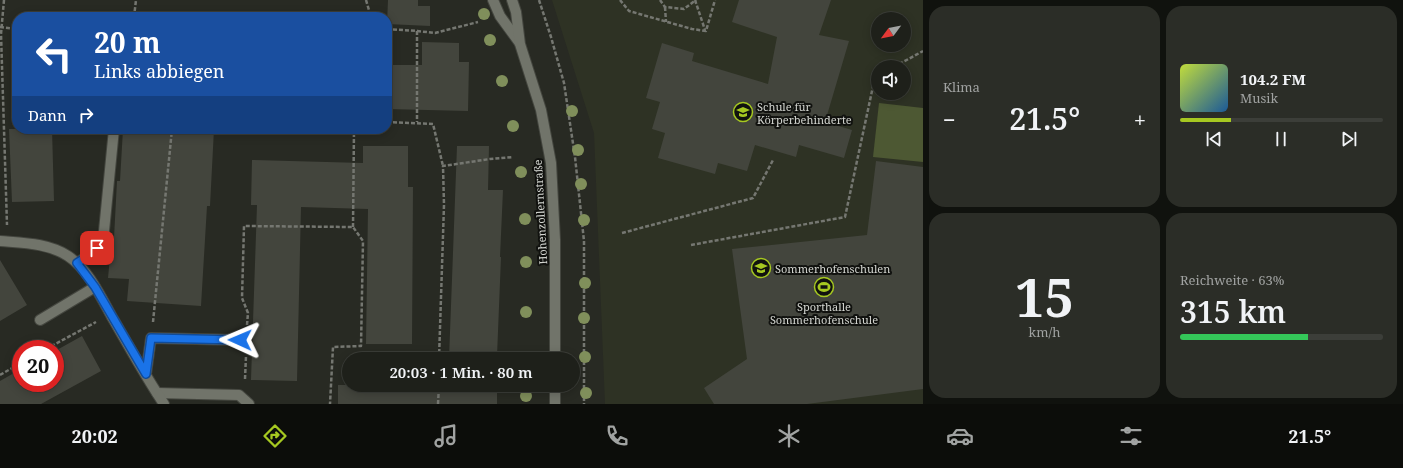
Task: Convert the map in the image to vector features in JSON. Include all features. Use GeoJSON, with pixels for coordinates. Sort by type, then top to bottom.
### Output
{"type":"FeatureCollection","features":[{"type":"Feature","properties":{"kind":"street","name":"Hohenzollernstraße"},"geometry":{"type":"LineString","coordinates":[[493,0],[500,16],[520,44]]}},
{"type":"Feature","properties":{"kind":"street","name":"Hohenzollernstraße"},"geometry":{"type":"LineString","coordinates":[[512,0],[516,12],[520,44],[541,110],[551,163],[555,240],[555,352]]}},
{"type":"Feature","properties":{"kind":"street"},"geometry":{"type":"LineString","coordinates":[[77,263],[91,254],[102,241],[113,134]]}},
{"type":"Feature","properties":{"kind":"street"},"geometry":{"type":"LineString","coordinates":[[4,241],[51,248],[77,263],[95,287],[164,404]]}},
{"type":"Feature","properties":{"kind":"street"},"geometry":{"type":"LineString","coordinates":[[40,320],[95,287]]}},
{"type":"Feature","properties":{"kind":"street"},"geometry":{"type":"LineString","coordinates":[[146,374],[151,338],[240,340]]}},
{"type":"Feature","properties":{"kind":"street"},"geometry":{"type":"LineString","coordinates":[[555,392],[555,404]]}},
{"type":"Feature","properties":{"kind":"street"},"geometry":{"type":"LineString","coordinates":[[157,393],[239,395],[247,402]]}},
{"type":"Feature","properties":{"kind":"path"},"geometry":{"type":"LineString","coordinates":[[4,0],[1,28],[4,241]]}},
{"type":"Feature","properties":{"kind":"path"},"geometry":{"type":"LineString","coordinates":[[135,12],[136,0]]}},
{"type":"Feature","properties":{"kind":"path"},"geometry":{"type":"LineString","coordinates":[[366,0],[370,12]]}},
{"type":"Feature","properties":{"kind":"path"},"geometry":{"type":"LineString","coordinates":[[539,0],[564,83],[575,157],[584,241],[584,404]]}},
{"type":"Feature","properties":{"kind":"path"},"geometry":{"type":"LineString","coordinates":[[620,0],[629,10],[666,22],[706,31]]}},
{"type":"Feature","properties":{"kind":"path"},"geometry":{"type":"LineString","coordinates":[[660,0],[665,7],[666,22]]}},
{"type":"Feature","properties":{"kind":"path"},"geometry":{"type":"LineString","coordinates":[[665,7],[684,9],[695,0],[706,31]]}},
{"type":"Feature","properties":{"kind":"path"},"geometry":{"type":"LineString","coordinates":[[706,31],[715,0]]}},
{"type":"Feature","properties":{"kind":"path"},"geometry":{"type":"LineString","coordinates":[[392,30],[435,33],[478,22]]}},
{"type":"Feature","properties":{"kind":"path"},"geometry":{"type":"LineString","coordinates":[[1,28],[12,29]]}},
{"type":"Feature","properties":{"kind":"path"},"geometry":{"type":"LineString","coordinates":[[417,32],[417,122]]}},
{"type":"Feature","properties":{"kind":"path"},"geometry":{"type":"LineString","coordinates":[[907,60],[923,51]]}},
{"type":"Feature","properties":{"kind":"path"},"geometry":{"type":"LineString","coordinates":[[691,246],[845,217],[871,96]]}},
{"type":"Feature","properties":{"kind":"path"},"geometry":{"type":"LineString","coordinates":[[392,122],[417,122],[433,124],[443,166],[444,205],[439,352]]}},
{"type":"Feature","properties":{"kind":"path"},"geometry":{"type":"LineString","coordinates":[[151,338],[172,134]]}},
{"type":"Feature","properties":{"kind":"path"},"geometry":{"type":"LineString","coordinates":[[330,404],[333,347],[361,346],[363,241],[353,227],[354,134]]}},
{"type":"Feature","properties":{"kind":"path"},"geometry":{"type":"LineString","coordinates":[[443,166],[513,157]]}},
{"type":"Feature","properties":{"kind":"path"},"geometry":{"type":"LineString","coordinates":[[622,233],[753,198],[773,160]]}},
{"type":"Feature","properties":{"kind":"path"},"geometry":{"type":"LineString","coordinates":[[247,326],[248,313],[242,298],[244,226],[353,227]]}},
{"type":"Feature","properties":{"kind":"path"},"geometry":{"type":"LineString","coordinates":[[62,340],[110,314]]}},
{"type":"Feature","properties":{"kind":"path"},"geometry":{"type":"LineString","coordinates":[[246,355],[247,402]]}},
{"type":"Feature","properties":{"kind":"path"},"geometry":{"type":"LineString","coordinates":[[0,375],[12,368]]}},
{"type":"Feature","properties":{"kind":"path"},"geometry":{"type":"LineString","coordinates":[[438,404],[439,392]]}},
{"type":"Feature","properties":{"kind":"shaded area","name":"Sommerhofenschulen"},"geometry":{"type":"Polygon","coordinates":[[[552,0],[923,0],[923,404],[605,404],[594,133],[552,0]]]}},
{"type":"Feature","properties":{"kind":"green space"},"geometry":{"type":"Polygon","coordinates":[[[879,103],[923,108],[923,162],[873,157],[879,103]]]}},
{"type":"Feature","properties":{"kind":"building"},"geometry":{"type":"Polygon","coordinates":[[[388,0],[418,0],[418,6],[430,6],[430,26],[392,24],[392,12],[388,12],[388,0]]]}},
{"type":"Feature","properties":{"kind":"building","name":"Schule für Körperbehinderte"},"geometry":{"type":"Polygon","coordinates":[[[739,0],[831,0],[819,35],[849,41],[825,122],[852,130],[844,158],[799,145],[796,157],[755,145],[747,171],[718,163],[715,174],[658,158],[665,133],[652,129],[660,102],[646,98],[662,43],[694,53],[692,61],[768,84],[777,37],[732,22],[739,0]]]}},
{"type":"Feature","properties":{"kind":"building"},"geometry":{"type":"Polygon","coordinates":[[[422,42],[459,43],[459,62],[469,62],[468,111],[392,109],[392,65],[422,65],[422,42]]]}},
{"type":"Feature","properties":{"kind":"building"},"geometry":{"type":"Polygon","coordinates":[[[9,129],[12,129],[12,134],[52,134],[54,201],[12,202],[9,129]]]}},
{"type":"Feature","properties":{"kind":"building"},"geometry":{"type":"Polygon","coordinates":[[[123,134],[214,134],[210,206],[207,206],[201,306],[127,301],[129,279],[108,278],[110,257],[113,257],[117,181],[120,181],[123,134]]]}},
{"type":"Feature","properties":{"kind":"building"},"geometry":{"type":"Polygon","coordinates":[[[363,146],[408,146],[408,187],[413,187],[412,344],[366,344],[368,209],[301,207],[297,381],[251,380],[257,205],[251,205],[252,160],[363,163],[363,146]]]}},
{"type":"Feature","properties":{"kind":"building"},"geometry":{"type":"Polygon","coordinates":[[[457,146],[489,146],[488,190],[503,190],[497,352],[449,352],[457,146]]]}},
{"type":"Feature","properties":{"kind":"building","name":"Sporthalle Sommerhofenschule"},"geometry":{"type":"Polygon","coordinates":[[[876,161],[923,167],[923,389],[807,404],[714,404],[704,388],[747,359],[732,249],[867,235],[876,161]]]}},
{"type":"Feature","properties":{"kind":"building"},"geometry":{"type":"Polygon","coordinates":[[[0,260],[27,305],[0,321],[0,260]]]}},
{"type":"Feature","properties":{"kind":"building"},"geometry":{"type":"Polygon","coordinates":[[[82,336],[101,371],[64,391],[64,346],[82,336]]]}},
{"type":"Feature","properties":{"kind":"building"},"geometry":{"type":"Polygon","coordinates":[[[12,374],[12,392],[63,392],[41,404],[0,404],[0,381],[12,374]]]}},
{"type":"Feature","properties":{"kind":"building"},"geometry":{"type":"Polygon","coordinates":[[[338,385],[342,385],[342,392],[497,392],[497,404],[338,404],[338,385]]]}},
{"type":"Feature","properties":{"kind":"place","name":"Schule für Körperbehinderte"},"geometry":{"type":"Point","coordinates":[743,112]}},
{"type":"Feature","properties":{"kind":"place","name":"Sommerhofenschulen"},"geometry":{"type":"Point","coordinates":[761,268]}},
{"type":"Feature","properties":{"kind":"place","name":"Sporthalle Sommerhofenschule"},"geometry":{"type":"Point","coordinates":[824,287]}},
{"type":"Feature","properties":{"kind":"route"},"geometry":{"type":"LineString","coordinates":[[97,248],[77,263],[95,287],[146,374],[151,338],[240,340]]}}]}
